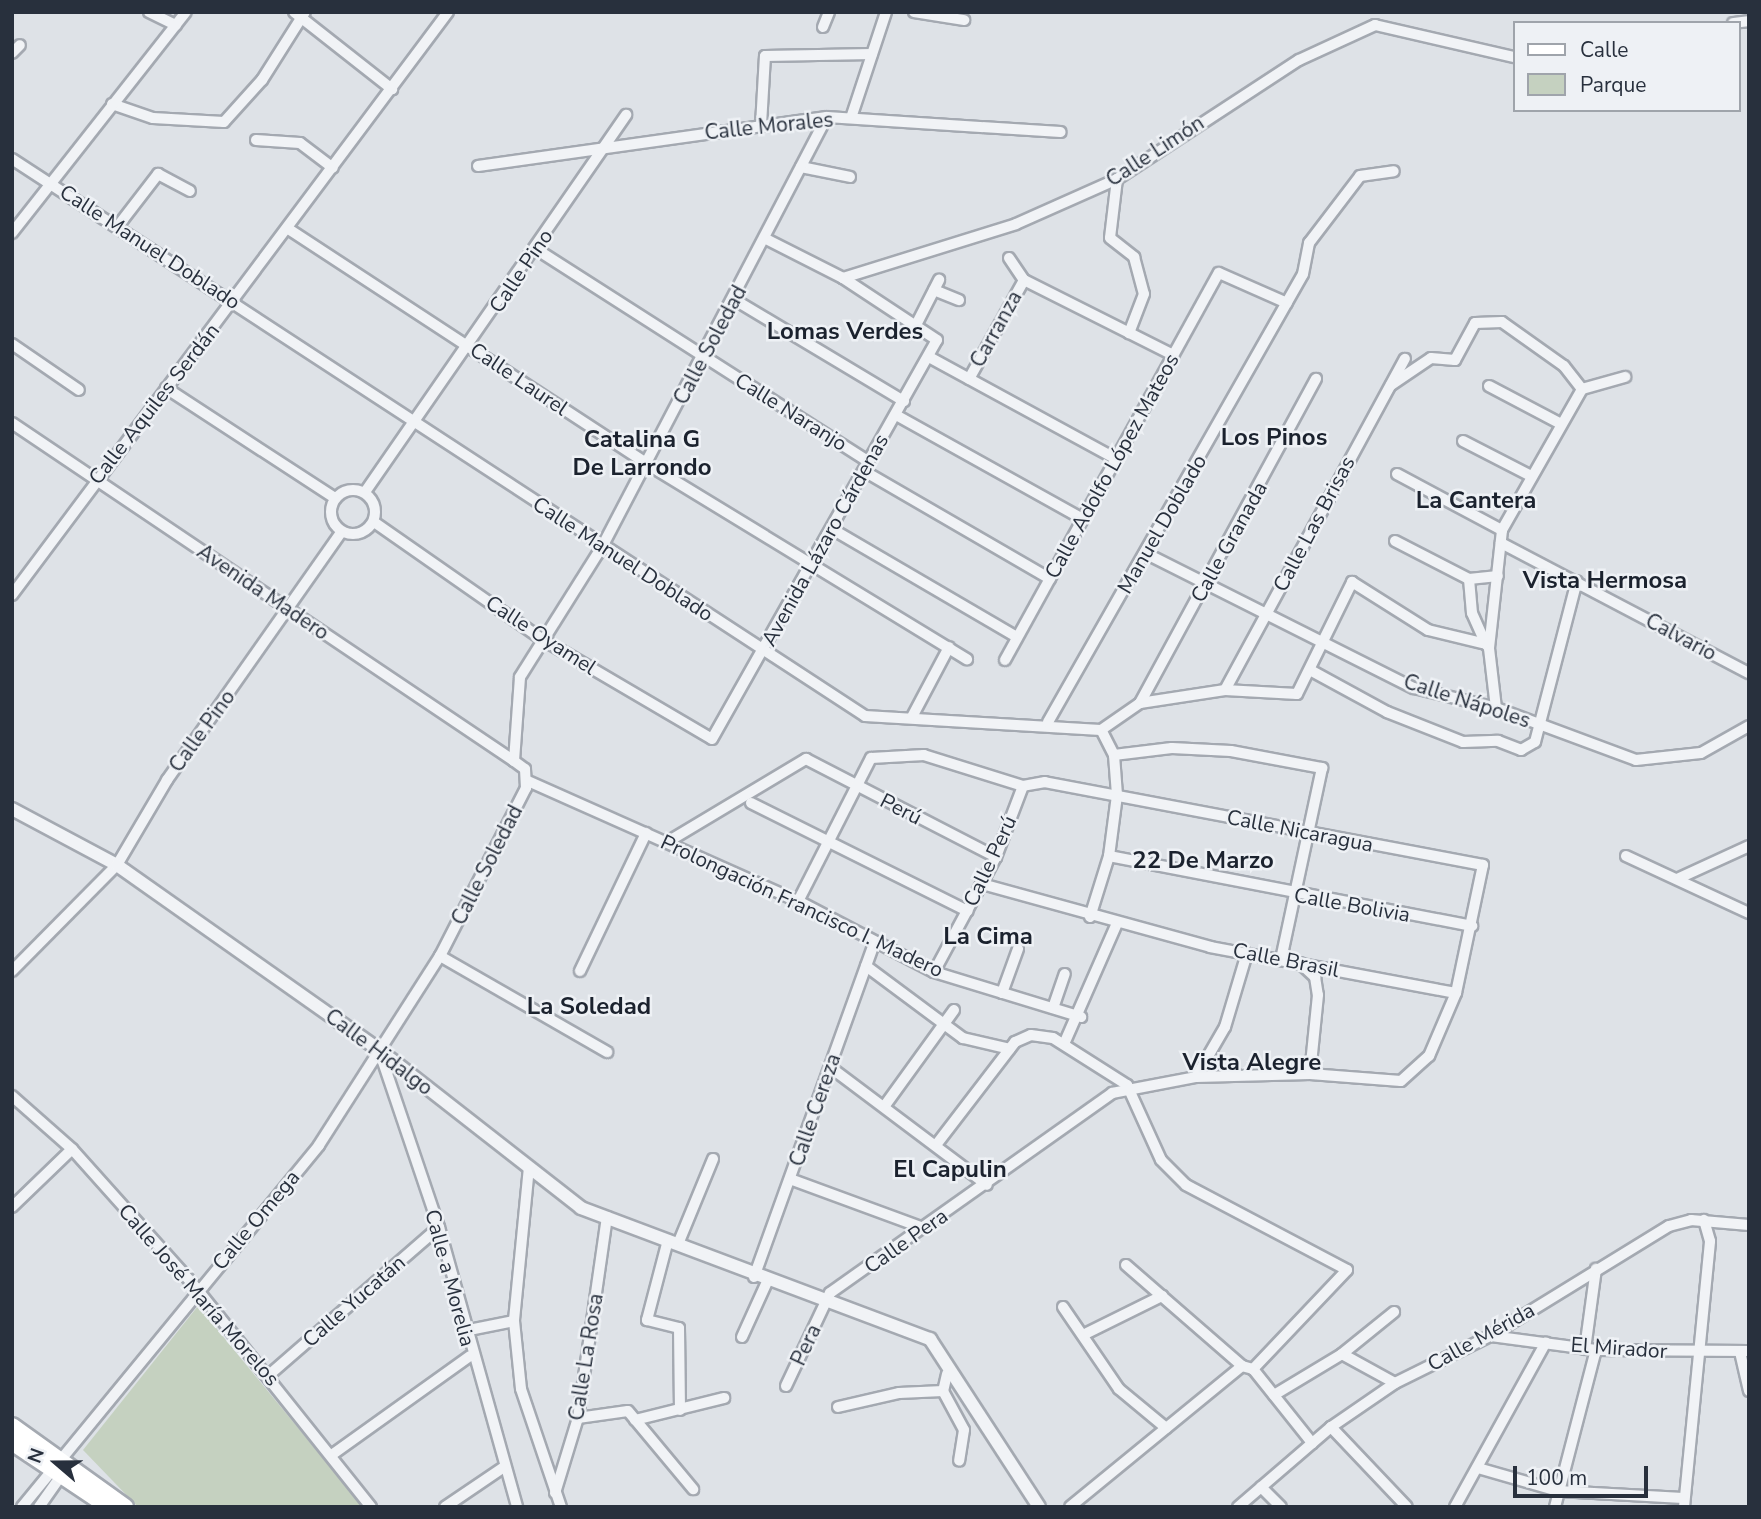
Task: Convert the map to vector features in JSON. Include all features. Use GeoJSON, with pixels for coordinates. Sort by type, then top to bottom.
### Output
{"type":"FeatureCollection","features":[{"type":"Feature","properties":{"kind":"main road"},"geometry":{"type":"LineString","coordinates":[[12,1426],[125,1507]]}},
{"type":"Feature","properties":{"kind":"main road"},"geometry":{"type":"LineString","coordinates":[[12,1442],[63,1462],[109,1507]]}},
{"type":"Feature","properties":{"kind":"street"},"geometry":{"type":"LineString","coordinates":[[149,12],[176,25]]}},
{"type":"Feature","properties":{"kind":"street"},"geometry":{"type":"LineString","coordinates":[[12,233],[186,12]]}},
{"type":"Feature","properties":{"kind":"street","name":"Calle Aquiles Serdán"},"geometry":{"type":"LineString","coordinates":[[12,595],[95,480],[234,301],[448,12]]}},
{"type":"Feature","properties":{"kind":"street"},"geometry":{"type":"LineString","coordinates":[[823,27],[829,12]]}},
{"type":"Feature","properties":{"kind":"street"},"geometry":{"type":"LineString","coordinates":[[851,118],[886,12]]}},
{"type":"Feature","properties":{"kind":"street"},"geometry":{"type":"LineString","coordinates":[[914,12],[964,20]]}},
{"type":"Feature","properties":{"kind":"street"},"geometry":{"type":"LineString","coordinates":[[112,104],[153,118],[224,122],[262,80],[300,14],[392,89]]}},
{"type":"Feature","properties":{"kind":"street","name":"Calle Limón"},"geometry":{"type":"LineString","coordinates":[[843,278],[1016,224],[1117,179],[1266,79],[1375,25],[1512,57]]}},
{"type":"Feature","properties":{"kind":"street"},"geometry":{"type":"LineString","coordinates":[[761,125],[765,56],[872,54]]}},
{"type":"Feature","properties":{"kind":"street","name":"Calle Pino"},"geometry":{"type":"LineString","coordinates":[[365,492],[417,422],[625,115]]}},
{"type":"Feature","properties":{"kind":"street","name":"Calle Morales"},"geometry":{"type":"LineString","coordinates":[[478,166],[827,117],[1061,132]]}},
{"type":"Feature","properties":{"kind":"street","name":"Calle Soledad"},"geometry":{"type":"LineString","coordinates":[[379,1050],[440,956],[528,781],[513,761],[520,677],[540,638],[602,547],[735,300],[827,117]]}},
{"type":"Feature","properties":{"kind":"street"},"geometry":{"type":"LineString","coordinates":[[256,140],[300,143],[333,168]]}},
{"type":"Feature","properties":{"kind":"street","name":"Calle Manuel Doblado"},"geometry":{"type":"LineString","coordinates":[[12,159],[234,301],[602,547],[865,716],[1048,722],[1102,732]]}},
{"type":"Feature","properties":{"kind":"street"},"geometry":{"type":"LineString","coordinates":[[802,167],[850,177]]}},
{"type":"Feature","properties":{"kind":"street","name":"Manuel Doblado"},"geometry":{"type":"LineString","coordinates":[[1048,722],[1303,274],[1309,243],[1360,176],[1394,171]]}},
{"type":"Feature","properties":{"kind":"street"},"geometry":{"type":"LineString","coordinates":[[118,226],[158,174],[190,191]]}},
{"type":"Feature","properties":{"kind":"street"},"geometry":{"type":"LineString","coordinates":[[1117,179],[1110,238],[1134,257],[1143,294],[1129,333]]}},
{"type":"Feature","properties":{"kind":"street","name":"Calle Laurel"},"geometry":{"type":"LineString","coordinates":[[287,228],[646,464],[967,659]]}},
{"type":"Feature","properties":{"kind":"street"},"geometry":{"type":"LineString","coordinates":[[766,239],[843,278],[916,325],[936,285],[959,300]]}},
{"type":"Feature","properties":{"kind":"street","name":"Calle Naranjo"},"geometry":{"type":"LineString","coordinates":[[536,249],[867,466],[1050,579]]}},
{"type":"Feature","properties":{"kind":"street"},"geometry":{"type":"LineString","coordinates":[[1009,258],[1024,280],[1173,355]]}},
{"type":"Feature","properties":{"kind":"street","name":"Calle Adolfo López Mateos"},"geometry":{"type":"LineString","coordinates":[[1005,660],[1219,273],[1287,303]]}},
{"type":"Feature","properties":{"kind":"street","name":"Carranza"},"geometry":{"type":"LineString","coordinates":[[969,379],[1024,280]]}},
{"type":"Feature","properties":{"kind":"street"},"geometry":{"type":"LineString","coordinates":[[735,300],[904,401]]}},
{"type":"Feature","properties":{"kind":"street"},"geometry":{"type":"LineString","coordinates":[[1391,386],[1431,358],[1455,360],[1475,323],[1502,322],[1564,366],[1582,390]]}},
{"type":"Feature","properties":{"kind":"street","name":"Avenida Lázaro Cárdenas"},"geometry":{"type":"LineString","coordinates":[[712,739],[929,357],[937,340],[916,325]]}},
{"type":"Feature","properties":{"kind":"street"},"geometry":{"type":"LineString","coordinates":[[12,344],[79,390]]}},
{"type":"Feature","properties":{"kind":"street"},"geometry":{"type":"LineString","coordinates":[[929,357],[1116,459]]}},
{"type":"Feature","properties":{"kind":"street","name":"Calle Las Brisas"},"geometry":{"type":"LineString","coordinates":[[1225,690],[1405,359]]}},
{"type":"Feature","properties":{"kind":"street"},"geometry":{"type":"LineString","coordinates":[[1486,645],[1498,576],[1502,530],[1582,390],[1625,377]]}},
{"type":"Feature","properties":{"kind":"street","name":"Calle Granada"},"geometry":{"type":"LineString","coordinates":[[1140,703],[1316,379]]}},
{"type":"Feature","properties":{"kind":"street"},"geometry":{"type":"LineString","coordinates":[[1489,386],[1561,424]]}},
{"type":"Feature","properties":{"kind":"street"},"geometry":{"type":"LineString","coordinates":[[166,388],[335,498]]}},
{"type":"Feature","properties":{"kind":"street"},"geometry":{"type":"LineString","coordinates":[[896,415],[1083,519]]}},
{"type":"Feature","properties":{"kind":"street","name":"Avenida Madero"},"geometry":{"type":"LineString","coordinates":[[12,423],[513,761]]}},
{"type":"Feature","properties":{"kind":"street"},"geometry":{"type":"LineString","coordinates":[[1463,441],[1531,476]]}},
{"type":"Feature","properties":{"kind":"street"},"geometry":{"type":"LineString","coordinates":[[1397,474],[1502,530]]}},
{"type":"Feature","properties":{"kind":"street"},"geometry":{"type":"LineString","coordinates":[[349,489],[365,492],[375,505],[374,522],[360,535],[341,532],[330,516],[335,498],[349,489]]}},
{"type":"Feature","properties":{"kind":"street","name":"Calle Oyamel"},"geometry":{"type":"LineString","coordinates":[[374,522],[540,638],[712,739]]}},
{"type":"Feature","properties":{"kind":"street"},"geometry":{"type":"LineString","coordinates":[[832,529],[1017,638]]}},
{"type":"Feature","properties":{"kind":"street","name":"Calle Pino"},"geometry":{"type":"LineString","coordinates":[[12,971],[117,865],[167,780],[289,610],[341,532]]}},
{"type":"Feature","properties":{"kind":"street"},"geometry":{"type":"LineString","coordinates":[[1395,541],[1469,579],[1498,576]]}},
{"type":"Feature","properties":{"kind":"street","name":"Calvario"},"geometry":{"type":"LineString","coordinates":[[1501,543],[1749,673]]}},
{"type":"Feature","properties":{"kind":"street"},"geometry":{"type":"LineString","coordinates":[[1145,553],[1204,588]]}},
{"type":"Feature","properties":{"kind":"street"},"geometry":{"type":"LineString","coordinates":[[1469,579],[1486,645],[1496,708]]}},
{"type":"Feature","properties":{"kind":"street"},"geometry":{"type":"LineString","coordinates":[[1310,670],[1387,712],[1463,742],[1498,741],[1521,750],[1535,742],[1577,581]]}},
{"type":"Feature","properties":{"kind":"street"},"geometry":{"type":"LineString","coordinates":[[1090,917],[1109,856],[1117,795],[1112,753],[1102,732],[1140,703],[1225,690],[1297,694],[1352,582],[1428,630],[1486,645]]}},
{"type":"Feature","properties":{"kind":"street","name":"Calle Nápoles"},"geometry":{"type":"LineString","coordinates":[[1204,588],[1266,614],[1322,645],[1342,648],[1415,688],[1496,708],[1636,760],[1701,753],[1749,726]]}},
{"type":"Feature","properties":{"kind":"street"},"geometry":{"type":"LineString","coordinates":[[912,717],[949,648]]}},
{"type":"Feature","properties":{"kind":"street"},"geometry":{"type":"LineString","coordinates":[[1112,753],[1172,748],[1231,751],[1322,768],[1282,959]]}},
{"type":"Feature","properties":{"kind":"street"},"geometry":{"type":"LineString","coordinates":[[798,901],[871,758],[923,755],[1023,786]]}},
{"type":"Feature","properties":{"kind":"street","name":"Perú"},"geometry":{"type":"LineString","coordinates":[[669,841],[806,759],[996,858]]}},
{"type":"Feature","properties":{"kind":"street","name":"Prolongación Francisco I. Madero"},"geometry":{"type":"LineString","coordinates":[[528,781],[669,841],[798,901],[934,972],[1081,1017]]}},
{"type":"Feature","properties":{"kind":"street","name":"Calle Nicaragua"},"geometry":{"type":"LineString","coordinates":[[1023,786],[1045,782],[1308,834],[1483,864],[1472,926]]}},
{"type":"Feature","properties":{"kind":"street","name":"Calle Perú"},"geometry":{"type":"LineString","coordinates":[[934,972],[996,858],[1023,786]]}},
{"type":"Feature","properties":{"kind":"street"},"geometry":{"type":"LineString","coordinates":[[751,803],[968,911]]}},
{"type":"Feature","properties":{"kind":"street","name":"Calle Hidalgo"},"geometry":{"type":"LineString","coordinates":[[12,809],[117,865],[379,1050],[582,1208],[673,1242],[767,1282],[930,1339],[947,1374],[1039,1507]]}},
{"type":"Feature","properties":{"kind":"street"},"geometry":{"type":"LineString","coordinates":[[580,971],[646,833]]}},
{"type":"Feature","properties":{"kind":"street"},"geometry":{"type":"LineString","coordinates":[[1676,879],[1749,845]]}},
{"type":"Feature","properties":{"kind":"street","name":"Calle Bolivia"},"geometry":{"type":"LineString","coordinates":[[1109,856],[1296,896],[1472,926]]}},
{"type":"Feature","properties":{"kind":"street"},"geometry":{"type":"LineString","coordinates":[[1626,856],[1749,913]]}},
{"type":"Feature","properties":{"kind":"street","name":"Calle Brasil"},"geometry":{"type":"LineString","coordinates":[[982,884],[1116,923],[1247,953],[1456,993]]}},
{"type":"Feature","properties":{"kind":"street"},"geometry":{"type":"LineString","coordinates":[[1064,1044],[1081,1017],[1116,923]]}},
{"type":"Feature","properties":{"kind":"street"},"geometry":{"type":"LineString","coordinates":[[1127,1085],[1196,1077],[1310,1073],[1401,1081],[1429,1056],[1456,993],[1472,926]]}},
{"type":"Feature","properties":{"kind":"street","name":"Calle Cereza"},"geometry":{"type":"LineString","coordinates":[[754,1277],[874,943]]}},
{"type":"Feature","properties":{"kind":"street"},"geometry":{"type":"LineString","coordinates":[[1002,993],[1018,950]]}},
{"type":"Feature","properties":{"kind":"street"},"geometry":{"type":"LineString","coordinates":[[1196,1077],[1225,1027],[1247,953]]}},
{"type":"Feature","properties":{"kind":"street"},"geometry":{"type":"LineString","coordinates":[[440,956],[607,1052]]}},
{"type":"Feature","properties":{"kind":"street"},"geometry":{"type":"LineString","coordinates":[[1300,963],[1315,978],[1318,995],[1310,1073]]}},
{"type":"Feature","properties":{"kind":"street"},"geometry":{"type":"LineString","coordinates":[[866,966],[942,1026],[1010,1049]]}},
{"type":"Feature","properties":{"kind":"street"},"geometry":{"type":"LineString","coordinates":[[1053,1009],[1065,974]]}},
{"type":"Feature","properties":{"kind":"street"},"geometry":{"type":"LineString","coordinates":[[886,1104],[954,1010]]}},
{"type":"Feature","properties":{"kind":"street"},"geometry":{"type":"LineString","coordinates":[[936,1145],[1010,1049],[1031,1035],[1064,1044],[1118,1077],[1127,1085],[1161,1160],[1186,1185],[1348,1270],[1253,1369]]}},
{"type":"Feature","properties":{"kind":"street","name":"Calle a Morelia"},"geometry":{"type":"LineString","coordinates":[[379,1050],[439,1227],[470,1356],[517,1507]]}},
{"type":"Feature","properties":{"kind":"street","name":"Calle Omega"},"geometry":{"type":"LineString","coordinates":[[22,1507],[63,1462],[197,1289],[319,1145],[379,1050]]}},
{"type":"Feature","properties":{"kind":"street"},"geometry":{"type":"LineString","coordinates":[[830,1067],[886,1104],[987,1185]]}},
{"type":"Feature","properties":{"kind":"street","name":"Calle Pera"},"geometry":{"type":"LineString","coordinates":[[825,1303],[923,1228],[1127,1085]]}},
{"type":"Feature","properties":{"kind":"street","name":"Calle José María Morelos"},"geometry":{"type":"LineString","coordinates":[[12,1096],[72,1149],[197,1289],[333,1454],[371,1507]]}},
{"type":"Feature","properties":{"kind":"street"},"geometry":{"type":"LineString","coordinates":[[12,1207],[72,1149]]}},
{"type":"Feature","properties":{"kind":"street"},"geometry":{"type":"LineString","coordinates":[[680,1410],[679,1328],[648,1320],[673,1242],[713,1159]]}},
{"type":"Feature","properties":{"kind":"street"},"geometry":{"type":"LineString","coordinates":[[529,1167],[514,1321],[521,1389],[561,1507]]}},
{"type":"Feature","properties":{"kind":"street"},"geometry":{"type":"LineString","coordinates":[[790,1179],[923,1228]]}},
{"type":"Feature","properties":{"kind":"street","name":"Calle La Rosa"},"geometry":{"type":"LineString","coordinates":[[555,1494],[578,1418],[607,1217]]}},
{"type":"Feature","properties":{"kind":"street"},"geometry":{"type":"LineString","coordinates":[[1478,1468],[1558,1491],[1684,1503],[1695,1353],[1710,1241],[1704,1220]]}},
{"type":"Feature","properties":{"kind":"street","name":"Calle Mérida"},"geometry":{"type":"LineString","coordinates":[[1238,1507],[1331,1427],[1395,1383],[1490,1336],[1595,1269],[1669,1226],[1704,1220],[1749,1225]]}},
{"type":"Feature","properties":{"kind":"street","name":"Calle Yucatán"},"geometry":{"type":"LineString","coordinates":[[269,1375],[439,1227]]}},
{"type":"Feature","properties":{"kind":"street"},"geometry":{"type":"LineString","coordinates":[[1126,1265],[1242,1366],[1253,1369],[1312,1443]]}},
{"type":"Feature","properties":{"kind":"street"},"geometry":{"type":"LineString","coordinates":[[1585,1349],[1595,1269]]}},
{"type":"Feature","properties":{"kind":"street"},"geometry":{"type":"LineString","coordinates":[[742,1337],[767,1282]]}},
{"type":"Feature","properties":{"kind":"street"},"geometry":{"type":"LineString","coordinates":[[1087,1333],[1162,1296]]}},
{"type":"Feature","properties":{"kind":"street","name":"Pera"},"geometry":{"type":"LineString","coordinates":[[786,1386],[825,1303]]}},
{"type":"Feature","properties":{"kind":"street"},"geometry":{"type":"LineString","coordinates":[[1063,1307],[1087,1333],[1119,1389],[1166,1428]]}},
{"type":"Feature","properties":{"kind":"street"},"geometry":{"type":"LineString","coordinates":[[1274,1395],[1342,1354],[1394,1312]]}},
{"type":"Feature","properties":{"kind":"street"},"geometry":{"type":"LineString","coordinates":[[464,1331],[514,1321]]}},
{"type":"Feature","properties":{"kind":"street","name":"El Mirador"},"geometry":{"type":"LineString","coordinates":[[1490,1336],[1596,1350],[1695,1353],[1744,1351]]}},
{"type":"Feature","properties":{"kind":"street"},"geometry":{"type":"LineString","coordinates":[[1455,1507],[1546,1342]]}},
{"type":"Feature","properties":{"kind":"street"},"geometry":{"type":"LineString","coordinates":[[1555,1507],[1596,1350]]}},
{"type":"Feature","properties":{"kind":"street"},"geometry":{"type":"LineString","coordinates":[[1744,1351],[1749,1391]]}},
{"type":"Feature","properties":{"kind":"street"},"geometry":{"type":"LineString","coordinates":[[1342,1354],[1395,1383]]}},
{"type":"Feature","properties":{"kind":"street"},"geometry":{"type":"LineString","coordinates":[[333,1454],[470,1356]]}},
{"type":"Feature","properties":{"kind":"street"},"geometry":{"type":"LineString","coordinates":[[1070,1507],[1242,1366]]}},
{"type":"Feature","properties":{"kind":"street"},"geometry":{"type":"LineString","coordinates":[[947,1374],[943,1391],[964,1430],[959,1461]]}},
{"type":"Feature","properties":{"kind":"street"},"geometry":{"type":"LineString","coordinates":[[838,1407],[899,1393],[943,1391]]}},
{"type":"Feature","properties":{"kind":"street"},"geometry":{"type":"LineString","coordinates":[[635,1420],[724,1398]]}},
{"type":"Feature","properties":{"kind":"street"},"geometry":{"type":"LineString","coordinates":[[578,1418],[628,1411],[692,1489]]}},
{"type":"Feature","properties":{"kind":"street"},"geometry":{"type":"LineString","coordinates":[[1331,1427],[1407,1507]]}},
{"type":"Feature","properties":{"kind":"street","name":"Calle Omega"},"geometry":{"type":"LineString","coordinates":[[43,1505],[63,1462]]}},
{"type":"Feature","properties":{"kind":"street"},"geometry":{"type":"LineString","coordinates":[[445,1507],[503,1467]]}},
{"type":"Feature","properties":{"kind":"street"},"geometry":{"type":"LineString","coordinates":[[1261,1487],[1280,1507]]}},
{"type":"Feature","properties":{"kind":"green space"},"geometry":{"type":"Polygon","coordinates":[[[198,1306],[363,1507],[138,1507],[83,1450],[198,1306]]]}},
{"type":"Feature","properties":{"kind":"district","name":"Lomas Verdes"},"geometry":{"type":"Point","coordinates":[845,332]}},
{"type":"Feature","properties":{"kind":"district","name":"Los Pinos"},"geometry":{"type":"Point","coordinates":[1274,438]}},
{"type":"Feature","properties":{"kind":"district","name":"Catalina G De Larrondo"},"geometry":{"type":"Point","coordinates":[642,454]}},
{"type":"Feature","properties":{"kind":"district","name":"La Cantera"},"geometry":{"type":"Point","coordinates":[1476,501]}},
{"type":"Feature","properties":{"kind":"district","name":"Vista Hermosa"},"geometry":{"type":"Point","coordinates":[1605,581]}},
{"type":"Feature","properties":{"kind":"district","name":"22 De Marzo"},"geometry":{"type":"Point","coordinates":[1203,861]}},
{"type":"Feature","properties":{"kind":"district","name":"La Cima"},"geometry":{"type":"Point","coordinates":[988,937]}},
{"type":"Feature","properties":{"kind":"district","name":"La Soledad"},"geometry":{"type":"Point","coordinates":[589,1007]}},
{"type":"Feature","properties":{"kind":"district","name":"Vista Alegre"},"geometry":{"type":"Point","coordinates":[1252,1063]}},
{"type":"Feature","properties":{"kind":"district","name":"El Capulin"},"geometry":{"type":"Point","coordinates":[950,1170]}}]}
